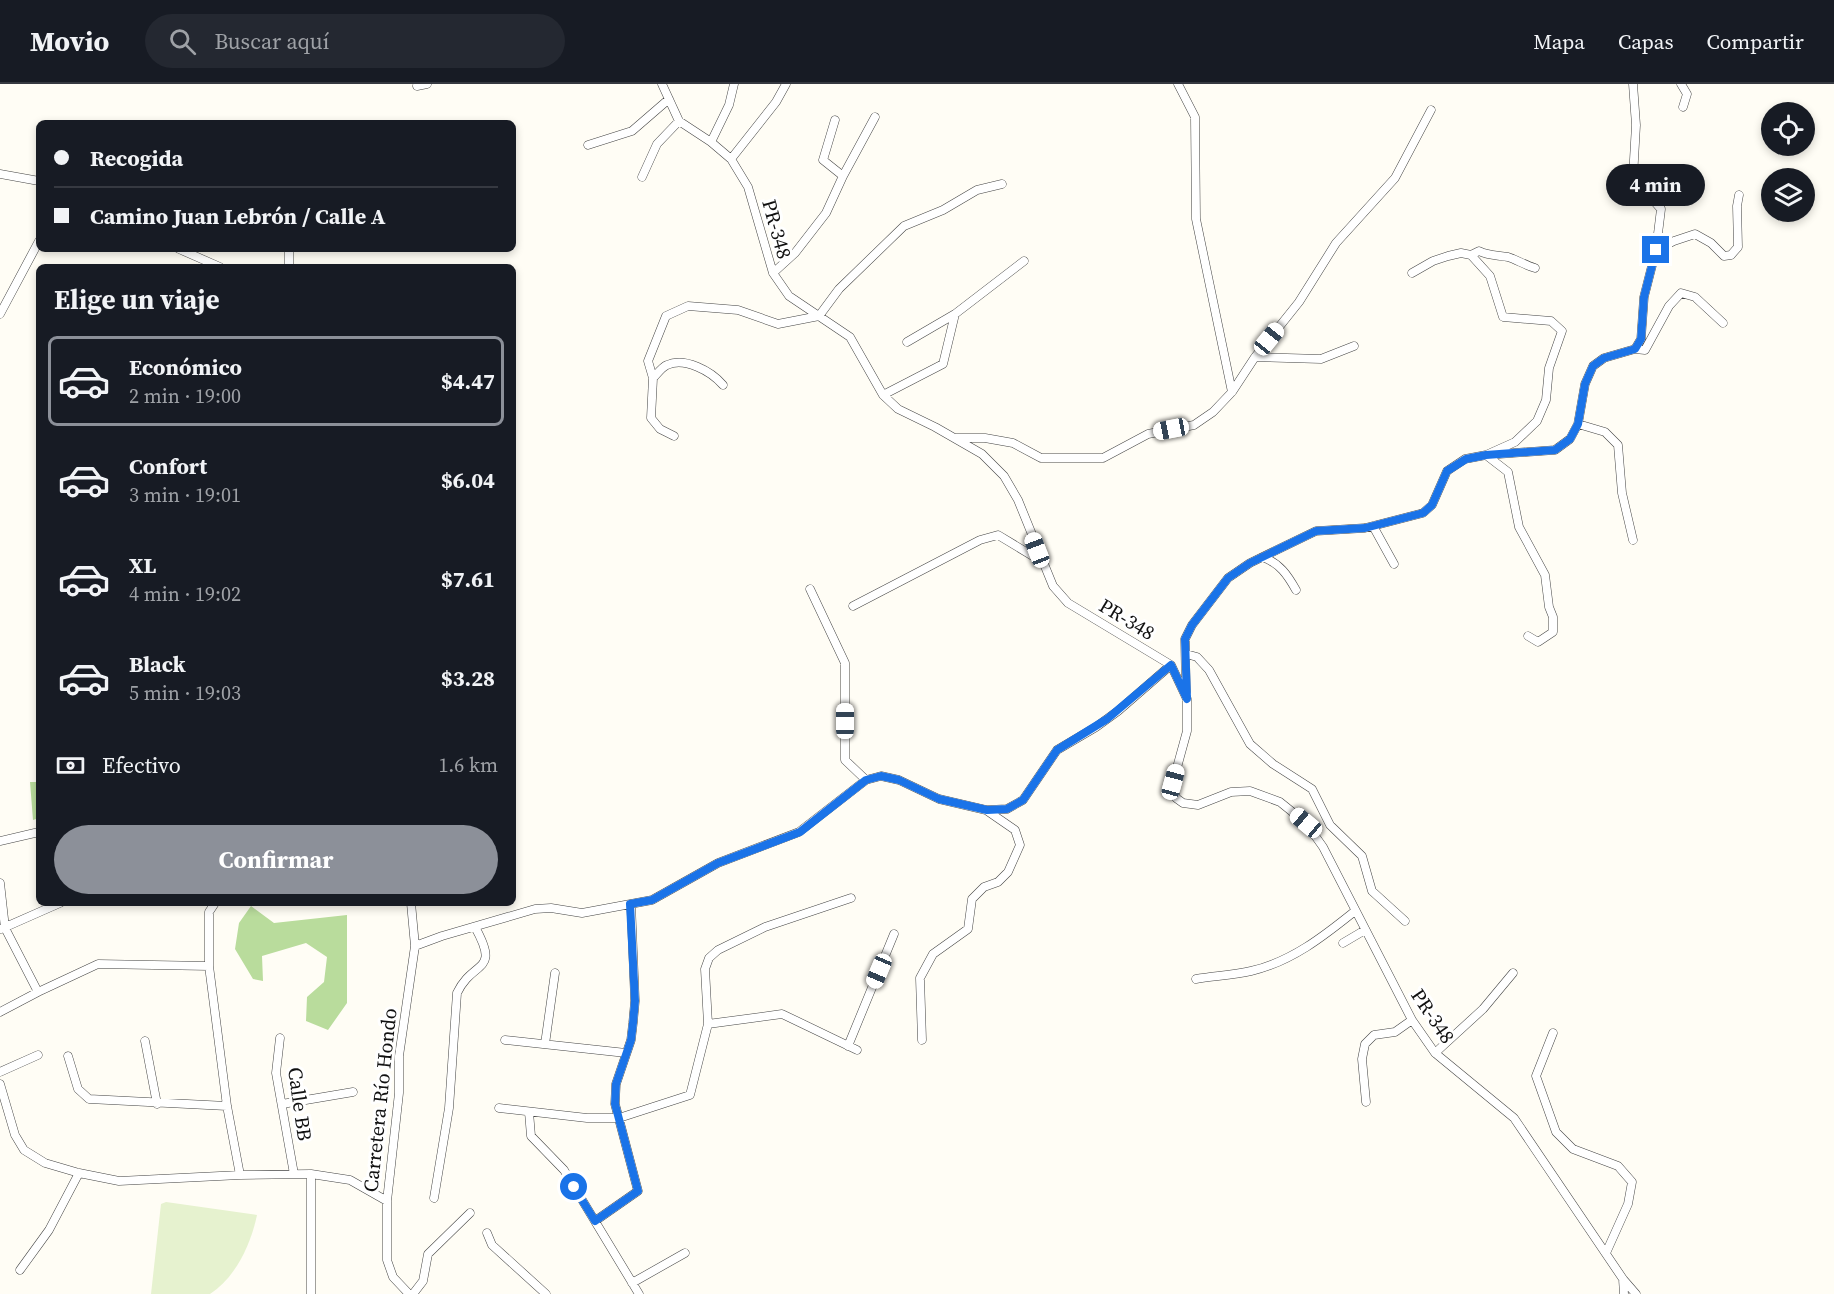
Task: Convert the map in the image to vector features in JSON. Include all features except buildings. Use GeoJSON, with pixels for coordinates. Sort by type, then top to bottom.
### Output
{"type":"FeatureCollection","features":[{"type":"Feature","properties":{"kind":"street"},"geometry":{"type":"LineString","coordinates":[[417,86],[427,84]]}},
{"type":"Feature","properties":{"kind":"street"},"geometry":{"type":"LineString","coordinates":[[642,177],[657,144],[679,121],[662,84]]}},
{"type":"Feature","properties":{"kind":"street"},"geometry":{"type":"LineString","coordinates":[[711,142],[729,105],[734,84]]}},
{"type":"Feature","properties":{"kind":"street"},"geometry":{"type":"LineString","coordinates":[[731,159],[776,102],[786,84]]}},
{"type":"Feature","properties":{"kind":"street"},"geometry":{"type":"LineString","coordinates":[[1178,84],[1195,117],[1196,219],[1232,392]]}},
{"type":"Feature","properties":{"kind":"street"},"geometry":{"type":"LineString","coordinates":[[1635,84],[1636,125],[1633,177],[1661,209],[1656,250],[1644,297],[1641,339],[1635,349]]}},
{"type":"Feature","properties":{"kind":"street"},"geometry":{"type":"LineString","coordinates":[[1681,84],[1687,94],[1683,107]]}},
{"type":"Feature","properties":{"kind":"street"},"geometry":{"type":"LineString","coordinates":[[588,145],[632,131],[669,99]]}},
{"type":"Feature","properties":{"kind":"street"},"geometry":{"type":"LineString","coordinates":[[954,438],[985,438],[1013,443],[1041,458],[1103,458],[1148,434],[1194,425],[1214,412],[1232,392],[1255,357],[1299,302],[1336,243],[1395,178],[1431,110]]}},
{"type":"Feature","properties":{"kind":"street"},"geometry":{"type":"LineString","coordinates":[[773,273],[795,253],[826,213],[843,176],[876,117]]}},
{"type":"Feature","properties":{"kind":"street"},"geometry":{"type":"LineString","coordinates":[[835,120],[823,160],[843,176]]}},
{"type":"Feature","properties":{"kind":"street","name":"PR-348"},"geometry":{"type":"LineString","coordinates":[[679,121],[711,142],[731,159],[748,187],[773,273],[789,296],[850,337],[883,395],[898,409],[982,454],[1004,476],[1018,500],[1053,586],[1068,603],[1171,665],[1187,699],[1186,731],[1173,782],[1176,798],[1183,803],[1198,805],[1231,792],[1250,791],[1280,802],[1306,823],[1323,847],[1412,1020],[1435,1053],[1514,1118],[1623,1279],[1636,1294]]}},
{"type":"Feature","properties":{"kind":"street"},"geometry":{"type":"LineString","coordinates":[[0,174],[36,180]]}},
{"type":"Feature","properties":{"kind":"street"},"geometry":{"type":"LineString","coordinates":[[674,436],[660,429],[651,418],[653,378],[648,361],[666,316],[688,306],[738,310],[778,324],[819,316],[839,289],[904,226],[944,210],[977,190],[1002,184]]}},
{"type":"Feature","properties":{"kind":"street"},"geometry":{"type":"LineString","coordinates":[[1656,250],[1695,234],[1711,243],[1724,256],[1731,255],[1738,247],[1739,195]]}},
{"type":"Feature","properties":{"kind":"street"},"geometry":{"type":"LineString","coordinates":[[0,314],[4,298],[36,246]]}},
{"type":"Feature","properties":{"kind":"street"},"geometry":{"type":"LineString","coordinates":[[1471,255],[1479,251],[1487,255],[1511,258],[1535,268]]}},
{"type":"Feature","properties":{"kind":"street"},"geometry":{"type":"LineString","coordinates":[[186,252],[213,264]]}},
{"type":"Feature","properties":{"kind":"street"},"geometry":{"type":"LineString","coordinates":[[1412,273],[1433,261],[1448,256],[1461,253],[1471,255],[1490,276],[1503,317],[1551,321],[1562,331],[1549,368],[1546,400],[1537,421],[1515,442],[1486,455]]}},
{"type":"Feature","properties":{"kind":"street"},"geometry":{"type":"LineString","coordinates":[[907,342],[954,314],[1024,261]]}},
{"type":"Feature","properties":{"kind":"street"},"geometry":{"type":"LineString","coordinates":[[1187,699],[1185,639],[1192,625],[1228,578],[1263,557],[1316,531],[1373,526],[1423,513],[1432,505],[1447,471],[1466,459],[1486,455],[1555,450],[1570,439],[1578,424],[1585,384],[1593,366],[1604,358],[1635,349],[1645,350],[1669,306],[1681,293],[1695,297],[1723,323]]}},
{"type":"Feature","properties":{"kind":"street"},"geometry":{"type":"LineString","coordinates":[[883,395],[943,364],[954,314]]}},
{"type":"Feature","properties":{"kind":"street"},"geometry":{"type":"LineString","coordinates":[[1255,357],[1321,359],[1349,346]]}},
{"type":"Feature","properties":{"kind":"street"},"geometry":{"type":"LineString","coordinates":[[653,378],[666,365],[683,362],[709,373],[723,385]]}},
{"type":"Feature","properties":{"kind":"street"},"geometry":{"type":"LineString","coordinates":[[1578,424],[1605,432],[1618,446],[1622,493],[1633,540]]}},
{"type":"Feature","properties":{"kind":"street"},"geometry":{"type":"LineString","coordinates":[[1486,455],[1508,472],[1519,527],[1545,575],[1549,608],[1553,617],[1552,632],[1538,642],[1528,636]]}},
{"type":"Feature","properties":{"kind":"street"},"geometry":{"type":"LineString","coordinates":[[1373,526],[1394,564]]}},
{"type":"Feature","properties":{"kind":"street"},"geometry":{"type":"LineString","coordinates":[[853,606],[980,540],[999,535],[1041,561]]}},
{"type":"Feature","properties":{"kind":"street"},"geometry":{"type":"LineString","coordinates":[[1263,557],[1274,561],[1286,572],[1296,590]]}},
{"type":"Feature","properties":{"kind":"street"},"geometry":{"type":"LineString","coordinates":[[810,589],[846,663],[845,760],[866,780]]}},
{"type":"Feature","properties":{"kind":"street"},"geometry":{"type":"LineString","coordinates":[[1186,654],[1197,657],[1209,670],[1250,744],[1273,764],[1312,789],[1330,825],[1362,856],[1372,891],[1405,921]]}},
{"type":"Feature","properties":{"kind":"street"},"geometry":{"type":"LineString","coordinates":[[415,946],[536,909],[551,908],[582,913],[652,900],[718,863],[800,832],[866,780],[881,776],[899,780],[939,799],[987,810],[1007,809],[1023,800],[1057,750],[1118,711],[1171,665]]}},
{"type":"Feature","properties":{"kind":"street"},"geometry":{"type":"LineString","coordinates":[[922,1040],[920,978],[933,954],[968,929],[972,899],[984,887],[998,882],[1008,872],[1020,845],[1015,830],[987,810]]}},
{"type":"Feature","properties":{"kind":"street"},"geometry":{"type":"LineString","coordinates":[[0,841],[36,833]]}},
{"type":"Feature","properties":{"kind":"street"},"geometry":{"type":"LineString","coordinates":[[0,883],[2,929],[38,992]]}},
{"type":"Feature","properties":{"kind":"street"},"geometry":{"type":"LineString","coordinates":[[499,1108],[587,1118],[618,1118],[690,1095],[708,1024],[705,969],[709,958],[718,950],[765,927],[852,898]]}},
{"type":"Feature","properties":{"kind":"street"},"geometry":{"type":"LineString","coordinates":[[595,1221],[638,1191],[615,1104],[616,1084],[631,1040],[635,1001],[630,904]]}},
{"type":"Feature","properties":{"kind":"street"},"geometry":{"type":"LineString","coordinates":[[2,929],[53,906]]}},
{"type":"Feature","properties":{"kind":"street"},"geometry":{"type":"LineString","coordinates":[[213,906],[210,912],[209,966],[227,1106],[240,1175]]}},
{"type":"Feature","properties":{"kind":"street","name":"Carretera Río Hondo"},"geometry":{"type":"LineString","coordinates":[[409,1294],[393,1277],[387,1260],[387,1201],[399,1093],[399,1056],[415,946],[411,906]]}},
{"type":"Feature","properties":{"kind":"street"},"geometry":{"type":"LineString","coordinates":[[1196,979],[1250,971],[1272,965],[1318,940],[1355,911]]}},
{"type":"Feature","properties":{"kind":"street"},"geometry":{"type":"LineString","coordinates":[[434,1198],[449,1108],[458,993],[463,980],[485,963],[487,957],[484,943],[475,927]]}},
{"type":"Feature","properties":{"kind":"street"},"geometry":{"type":"LineString","coordinates":[[1343,943],[1365,930]]}},
{"type":"Feature","properties":{"kind":"street"},"geometry":{"type":"LineString","coordinates":[[848,1046],[894,934]]}},
{"type":"Feature","properties":{"kind":"street"},"geometry":{"type":"LineString","coordinates":[[0,1012],[98,964],[209,966]]}},
{"type":"Feature","properties":{"kind":"street"},"geometry":{"type":"LineString","coordinates":[[545,1044],[555,973]]}},
{"type":"Feature","properties":{"kind":"street"},"geometry":{"type":"LineString","coordinates":[[1435,1053],[1483,1009],[1513,973]]}},
{"type":"Feature","properties":{"kind":"street"},"geometry":{"type":"LineString","coordinates":[[708,1024],[782,1014],[857,1050]]}},
{"type":"Feature","properties":{"kind":"street"},"geometry":{"type":"LineString","coordinates":[[1366,1102],[1362,1059],[1365,1044],[1374,1035],[1395,1032],[1412,1020]]}},
{"type":"Feature","properties":{"kind":"street"},"geometry":{"type":"LineString","coordinates":[[1552,1033],[1536,1076],[1556,1132],[1573,1149],[1618,1166],[1632,1182],[1628,1204],[1606,1253]]}},
{"type":"Feature","properties":{"kind":"street","name":"Calle BB"},"geometry":{"type":"LineString","coordinates":[[280,1038],[276,1073],[294,1174]]}},
{"type":"Feature","properties":{"kind":"street"},"geometry":{"type":"LineString","coordinates":[[505,1040],[626,1053]]}},
{"type":"Feature","properties":{"kind":"street"},"geometry":{"type":"LineString","coordinates":[[145,1041],[158,1104]]}},
{"type":"Feature","properties":{"kind":"street"},"geometry":{"type":"LineString","coordinates":[[0,1072],[39,1055]]}},
{"type":"Feature","properties":{"kind":"street"},"geometry":{"type":"LineString","coordinates":[[68,1056],[78,1089],[89,1099],[227,1106]]}},
{"type":"Feature","properties":{"kind":"street"},"geometry":{"type":"LineString","coordinates":[[0,1084],[15,1135],[24,1150],[45,1163],[119,1181],[311,1174],[350,1180],[387,1201]]}},
{"type":"Feature","properties":{"kind":"street"},"geometry":{"type":"LineString","coordinates":[[282,1104],[353,1092]]}},
{"type":"Feature","properties":{"kind":"street"},"geometry":{"type":"LineString","coordinates":[[529,1112],[531,1136],[564,1170],[639,1294]]}},
{"type":"Feature","properties":{"kind":"street"},"geometry":{"type":"LineString","coordinates":[[20,1270],[49,1230],[79,1173]]}},
{"type":"Feature","properties":{"kind":"street"},"geometry":{"type":"LineString","coordinates":[[311,1174],[311,1294]]}},
{"type":"Feature","properties":{"kind":"street"},"geometry":{"type":"LineString","coordinates":[[413,1294],[423,1281],[428,1254],[470,1213]]}},
{"type":"Feature","properties":{"kind":"street"},"geometry":{"type":"LineString","coordinates":[[487,1233],[492,1245],[546,1294]]}},
{"type":"Feature","properties":{"kind":"street"},"geometry":{"type":"LineString","coordinates":[[632,1283],[685,1253]]}},
{"type":"Feature","properties":{"kind":"street"},"geometry":{"type":"LineString","coordinates":[[1623,1279],[1624,1294]]}},
{"type":"Feature","properties":{"kind":"green space"},"geometry":{"type":"Polygon","coordinates":[[[30,782],[36,782],[36,819],[33,820],[30,782]]]}},
{"type":"Feature","properties":{"kind":"green space"},"geometry":{"type":"Polygon","coordinates":[[[251,906],[274,923],[347,915],[347,1003],[328,1030],[306,1021],[307,997],[324,982],[327,957],[306,943],[262,956],[263,981],[253,979],[235,949],[239,923],[251,906]]]}},
{"type":"Feature","properties":{"kind":"green space"},"geometry":{"type":"Polygon","coordinates":[[[166,1202],[257,1215],[251,1237],[241,1259],[227,1279],[210,1294],[151,1294],[161,1204],[166,1202]]]}},
{"type":"Feature","properties":{"kind":"route"},"geometry":{"type":"LineString","coordinates":[[574,1187],[595,1221],[638,1191],[615,1104],[616,1084],[631,1040],[635,1001],[630,904],[652,900],[718,863],[800,832],[866,780],[881,776],[899,780],[939,799],[987,810],[1007,809],[1023,800],[1057,750],[1118,711],[1171,665],[1187,699],[1185,639],[1192,625],[1228,578],[1250,563],[1316,531],[1365,528],[1423,513],[1432,505],[1447,471],[1466,459],[1486,455],[1555,450],[1570,439],[1578,424],[1585,384],[1593,366],[1604,358],[1635,349],[1641,339],[1644,297],[1656,250]]}}]}
